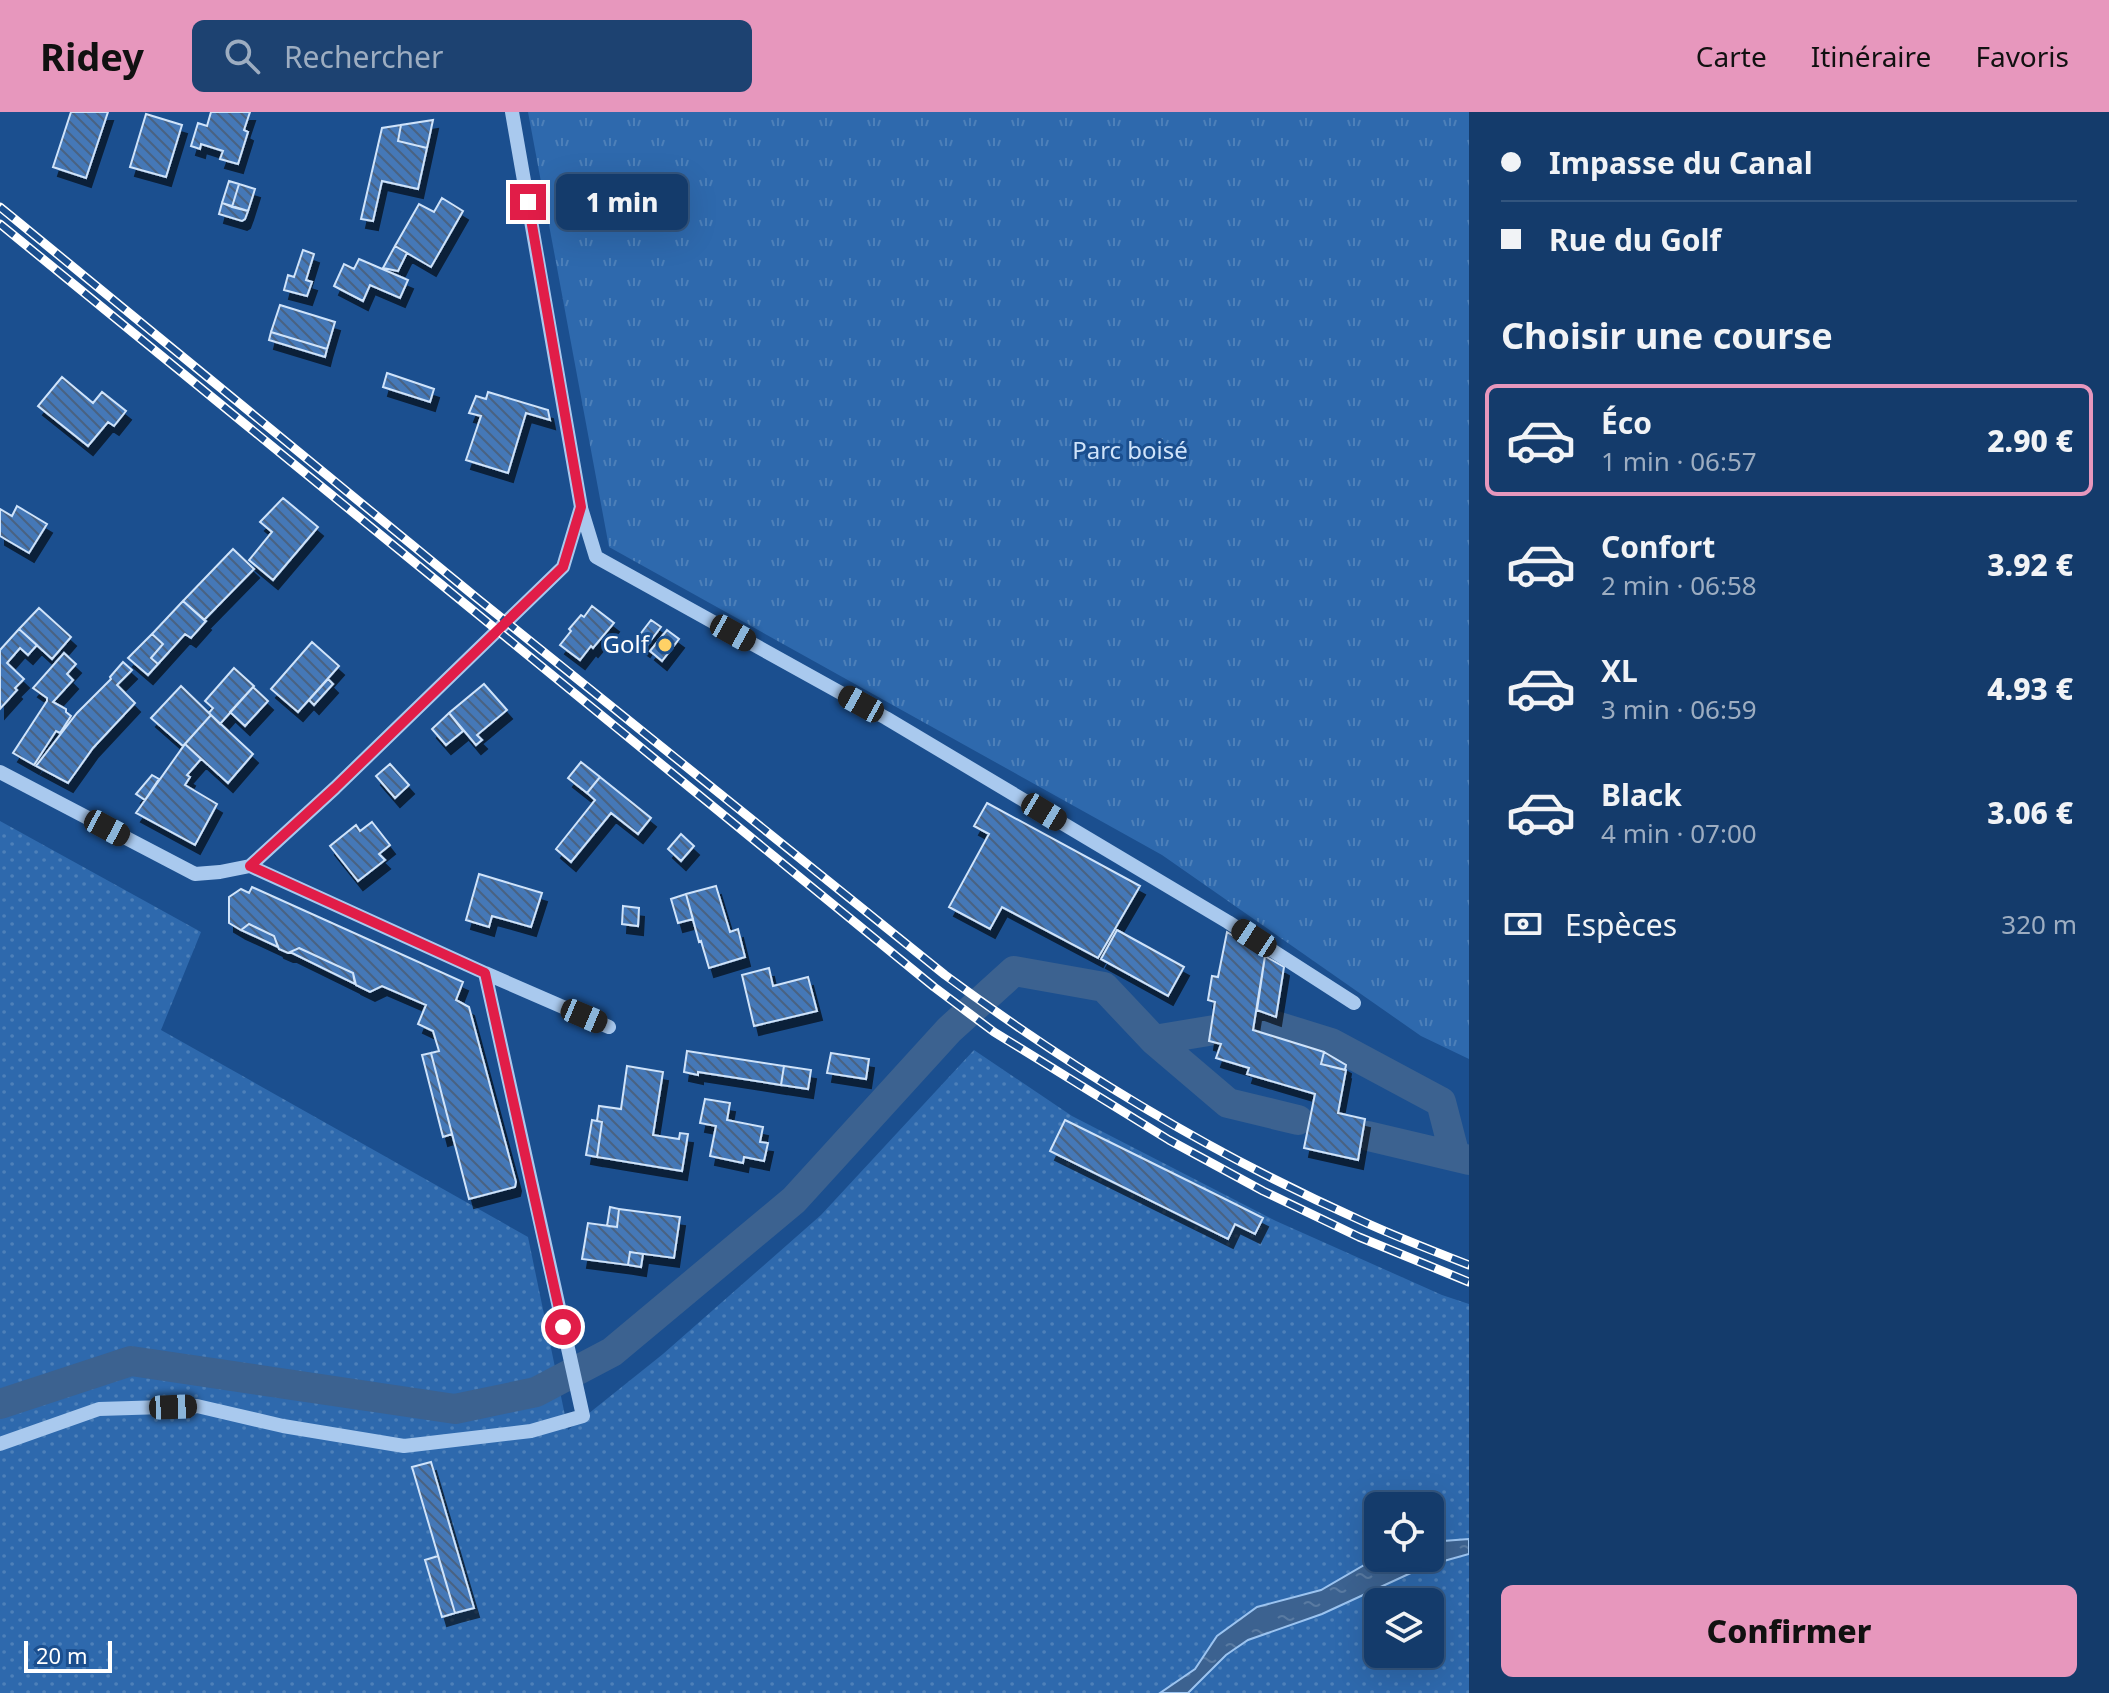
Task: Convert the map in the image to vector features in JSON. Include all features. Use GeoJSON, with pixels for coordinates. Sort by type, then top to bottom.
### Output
{"type":"FeatureCollection","features":[{"type":"Feature","properties":{"kind":"street"},"geometry":{"type":"LineString","coordinates":[[512,112],[581,507],[596,557],[886,718],[1228,922],[1354,1003]]}},
{"type":"Feature","properties":{"kind":"street"},"geometry":{"type":"LineString","coordinates":[[0,772],[195,874],[250,866],[563,567],[581,507]]}},
{"type":"Feature","properties":{"kind":"street"},"geometry":{"type":"LineString","coordinates":[[250,866],[609,1027]]}},
{"type":"Feature","properties":{"kind":"street"},"geometry":{"type":"LineString","coordinates":[[0,1444],[99,1409],[197,1406],[283,1426],[404,1446],[531,1431],[583,1416],[485,973]]}},
{"type":"Feature","properties":{"kind":"green space","name":"Parc boisé"},"geometry":{"type":"Polygon","coordinates":[[[528,112],[1469,112],[1469,1059],[1421,1036],[1162,855],[609,547],[528,112]]]}},
{"type":"Feature","properties":{"kind":"green space"},"geometry":{"type":"Polygon","coordinates":[[[0,821],[201,932],[161,1030],[528,1237],[568,1430],[663,1354],[821,1215],[974,1050],[1072,1116],[1276,1221],[1469,1304],[1469,1693],[0,1693],[0,821]]]}},
{"type":"Feature","properties":{"kind":"water"},"geometry":{"type":"Polygon","coordinates":[[[1469,1539],[1469,1554],[1444,1561],[1444,1541],[1469,1539]]]}},
{"type":"Feature","properties":{"kind":"water"},"geometry":{"type":"Polygon","coordinates":[[[1364,1565],[1364,1572],[1413,1572],[1378,1588],[1364,1588],[1364,1595],[1322,1614],[1248,1640],[1226,1655],[1188,1693],[1160,1693],[1195,1669],[1217,1636],[1257,1607],[1321,1590],[1364,1565]]]}},
{"type":"Feature","properties":{"kind":"building"},"geometry":{"type":"Polygon","coordinates":[[[71,112],[108,112],[86,178],[53,167],[71,112]]]}},
{"type":"Feature","properties":{"kind":"building"},"geometry":{"type":"Polygon","coordinates":[[[211,112],[250,112],[244,130],[248,132],[238,164],[220,159],[223,151],[201,144],[200,149],[191,146],[198,123],[207,126],[211,112]]]}},
{"type":"Feature","properties":{"kind":"building"},"geometry":{"type":"Polygon","coordinates":[[[146,114],[182,125],[166,177],[130,167],[146,114]]]}},
{"type":"Feature","properties":{"kind":"building"},"geometry":{"type":"Polygon","coordinates":[[[433,120],[427,148],[398,141],[401,125],[433,120]]]}},
{"type":"Feature","properties":{"kind":"building"},"geometry":{"type":"Polygon","coordinates":[[[401,125],[398,141],[427,148],[418,189],[382,181],[373,221],[361,219],[382,128],[401,125]]]}},
{"type":"Feature","properties":{"kind":"building"},"geometry":{"type":"Polygon","coordinates":[[[229,181],[239,184],[232,207],[222,203],[229,181]]]}},
{"type":"Feature","properties":{"kind":"building"},"geometry":{"type":"Polygon","coordinates":[[[239,184],[255,189],[248,211],[232,207],[239,184]]]}},
{"type":"Feature","properties":{"kind":"building"},"geometry":{"type":"Polygon","coordinates":[[[442,198],[463,211],[431,267],[395,246],[419,204],[434,212],[442,198]]]}},
{"type":"Feature","properties":{"kind":"building"},"geometry":{"type":"Polygon","coordinates":[[[222,203],[248,211],[245,219],[242,221],[219,214],[222,203]]]}},
{"type":"Feature","properties":{"kind":"building"},"geometry":{"type":"Polygon","coordinates":[[[395,246],[407,253],[398,271],[383,268],[395,246]]]}},
{"type":"Feature","properties":{"kind":"building"},"geometry":{"type":"Polygon","coordinates":[[[303,250],[314,254],[306,280],[312,282],[307,296],[284,290],[288,275],[294,277],[303,250]]]}},
{"type":"Feature","properties":{"kind":"building"},"geometry":{"type":"Polygon","coordinates":[[[359,259],[408,280],[400,298],[370,285],[363,301],[334,286],[344,264],[354,269],[359,259]]]}},
{"type":"Feature","properties":{"kind":"building"},"geometry":{"type":"Polygon","coordinates":[[[280,305],[335,322],[327,349],[271,332],[280,305]]]}},
{"type":"Feature","properties":{"kind":"building"},"geometry":{"type":"Polygon","coordinates":[[[271,332],[327,349],[325,357],[269,340],[271,332]]]}},
{"type":"Feature","properties":{"kind":"building"},"geometry":{"type":"Polygon","coordinates":[[[387,373],[434,389],[430,402],[383,387],[387,373]]]}},
{"type":"Feature","properties":{"kind":"building"},"geometry":{"type":"Polygon","coordinates":[[[62,377],[93,403],[102,392],[126,411],[114,426],[108,422],[88,446],[38,406],[62,377]]]}},
{"type":"Feature","properties":{"kind":"building"},"geometry":{"type":"Polygon","coordinates":[[[488,392],[548,410],[550,420],[526,413],[508,473],[466,460],[481,416],[469,413],[476,396],[486,399],[488,392]]]}},
{"type":"Feature","properties":{"kind":"building"},"geometry":{"type":"Polygon","coordinates":[[[283,498],[318,527],[273,580],[249,560],[272,532],[260,522],[283,498]]]}},
{"type":"Feature","properties":{"kind":"building"},"geometry":{"type":"Polygon","coordinates":[[[17,506],[47,524],[29,553],[0,536],[0,509],[12,516],[17,506]]]}},
{"type":"Feature","properties":{"kind":"building"},"geometry":{"type":"Polygon","coordinates":[[[233,549],[254,569],[204,620],[183,601],[233,549]]]}},
{"type":"Feature","properties":{"kind":"building"},"geometry":{"type":"Polygon","coordinates":[[[183,601],[206,621],[191,638],[185,634],[158,664],[151,658],[163,644],[152,634],[183,601]]]}},
{"type":"Feature","properties":{"kind":"building"},"geometry":{"type":"Polygon","coordinates":[[[592,606],[614,623],[580,660],[560,645],[571,631],[569,629],[592,606]]]}},
{"type":"Feature","properties":{"kind":"building"},"geometry":{"type":"Polygon","coordinates":[[[39,608],[71,637],[52,659],[19,629],[39,608]]]}},
{"type":"Feature","properties":{"kind":"building"},"geometry":{"type":"Polygon","coordinates":[[[651,620],[661,627],[645,648],[635,641],[651,620]]]}},
{"type":"Feature","properties":{"kind":"building"},"geometry":{"type":"Polygon","coordinates":[[[19,629],[37,645],[28,655],[20,648],[7,663],[24,679],[0,709],[0,650],[19,629]]]}},
{"type":"Feature","properties":{"kind":"building","name":"Golf"},"geometry":{"type":"Polygon","coordinates":[[[667,630],[679,639],[662,661],[650,651],[667,630]]]}},
{"type":"Feature","properties":{"kind":"building"},"geometry":{"type":"Polygon","coordinates":[[[152,634],[163,644],[151,658],[158,664],[148,675],[128,658],[152,634]]]}},
{"type":"Feature","properties":{"kind":"building"},"geometry":{"type":"Polygon","coordinates":[[[312,642],[339,666],[298,712],[271,689],[312,642]]]}},
{"type":"Feature","properties":{"kind":"building"},"geometry":{"type":"Polygon","coordinates":[[[64,653],[76,664],[67,674],[73,680],[53,702],[66,709],[71,716],[60,733],[56,731],[34,765],[13,753],[47,701],[33,688],[64,653]]]}},
{"type":"Feature","properties":{"kind":"building"},"geometry":{"type":"Polygon","coordinates":[[[123,662],[132,670],[117,685],[135,703],[93,748],[68,783],[36,766],[77,713],[111,679],[123,662]]]}},
{"type":"Feature","properties":{"kind":"building"},"geometry":{"type":"Polygon","coordinates":[[[234,668],[254,686],[220,724],[209,713],[213,708],[205,701],[234,668]]]}},
{"type":"Feature","properties":{"kind":"building"},"geometry":{"type":"Polygon","coordinates":[[[328,679],[333,684],[314,705],[309,700],[328,679]]]}},
{"type":"Feature","properties":{"kind":"building"},"geometry":{"type":"Polygon","coordinates":[[[484,684],[507,710],[477,735],[482,740],[476,745],[449,713],[484,684]]]}},
{"type":"Feature","properties":{"kind":"building"},"geometry":{"type":"Polygon","coordinates":[[[181,686],[211,715],[183,746],[151,718],[181,686]]]}},
{"type":"Feature","properties":{"kind":"building"},"geometry":{"type":"Polygon","coordinates":[[[253,687],[268,701],[245,726],[230,712],[253,687]]]}},
{"type":"Feature","properties":{"kind":"building"},"geometry":{"type":"Polygon","coordinates":[[[449,713],[463,731],[446,745],[432,729],[449,713]]]}},
{"type":"Feature","properties":{"kind":"building"},"geometry":{"type":"Polygon","coordinates":[[[211,715],[253,754],[228,783],[185,744],[211,715]]]}},
{"type":"Feature","properties":{"kind":"building"},"geometry":{"type":"Polygon","coordinates":[[[185,744],[201,759],[187,775],[190,777],[185,785],[217,804],[195,845],[136,813],[185,744]]]}},
{"type":"Feature","properties":{"kind":"building"},"geometry":{"type":"Polygon","coordinates":[[[581,762],[600,777],[587,793],[568,778],[581,762]]]}},
{"type":"Feature","properties":{"kind":"building"},"geometry":{"type":"Polygon","coordinates":[[[390,764],[409,785],[395,798],[376,776],[390,764]]]}},
{"type":"Feature","properties":{"kind":"building"},"geometry":{"type":"Polygon","coordinates":[[[152,775],[159,779],[145,800],[136,794],[152,775]]]}},
{"type":"Feature","properties":{"kind":"building"},"geometry":{"type":"Polygon","coordinates":[[[600,777],[651,818],[638,834],[611,813],[571,862],[556,849],[595,800],[587,793],[600,777]]]}},
{"type":"Feature","properties":{"kind":"building"},"geometry":{"type":"Polygon","coordinates":[[[987,803],[1140,886],[1098,958],[1002,907],[990,929],[949,907],[989,834],[974,826],[987,803]]]}},
{"type":"Feature","properties":{"kind":"building"},"geometry":{"type":"Polygon","coordinates":[[[372,822],[390,845],[379,854],[385,860],[358,881],[330,846],[356,825],[360,831],[372,822]]]}},
{"type":"Feature","properties":{"kind":"building"},"geometry":{"type":"Polygon","coordinates":[[[681,834],[694,846],[681,861],[668,849],[681,834]]]}},
{"type":"Feature","properties":{"kind":"building"},"geometry":{"type":"Polygon","coordinates":[[[479,874],[542,893],[531,927],[492,916],[489,927],[466,920],[479,874]]]}},
{"type":"Feature","properties":{"kind":"building"},"geometry":{"type":"Polygon","coordinates":[[[716,886],[730,932],[738,929],[745,957],[709,968],[686,894],[716,886]]]}},
{"type":"Feature","properties":{"kind":"building"},"geometry":{"type":"Polygon","coordinates":[[[252,887],[463,982],[456,1000],[469,1007],[515,1187],[469,1199],[431,1053],[439,1051],[433,1031],[418,1024],[426,1005],[382,986],[370,992],[356,985],[353,973],[299,948],[288,953],[279,949],[274,936],[249,924],[241,930],[229,923],[229,897],[241,889],[249,893],[252,887]]]}},
{"type":"Feature","properties":{"kind":"building"},"geometry":{"type":"Polygon","coordinates":[[[686,894],[693,919],[678,923],[671,899],[686,894]]]}},
{"type":"Feature","properties":{"kind":"building"},"geometry":{"type":"Polygon","coordinates":[[[623,906],[639,908],[638,926],[622,924],[623,906]]]}},
{"type":"Feature","properties":{"kind":"building"},"geometry":{"type":"Polygon","coordinates":[[[249,924],[274,936],[278,947],[241,930],[249,924]]]}},
{"type":"Feature","properties":{"kind":"building"},"geometry":{"type":"Polygon","coordinates":[[[1117,930],[1184,967],[1168,996],[1101,959],[1117,930]]]}},
{"type":"Feature","properties":{"kind":"building"},"geometry":{"type":"Polygon","coordinates":[[[1227,932],[1265,956],[1253,1030],[1324,1052],[1321,1064],[1346,1070],[1338,1113],[1365,1119],[1358,1160],[1304,1148],[1315,1094],[1247,1074],[1249,1068],[1216,1058],[1221,1044],[1209,1041],[1215,1002],[1208,1000],[1212,976],[1218,977],[1227,932]]]}},
{"type":"Feature","properties":{"kind":"building"},"geometry":{"type":"Polygon","coordinates":[[[299,948],[353,973],[355,984],[290,952],[299,948]]]}},
{"type":"Feature","properties":{"kind":"building"},"geometry":{"type":"Polygon","coordinates":[[[1265,956],[1284,967],[1276,1017],[1257,1010],[1265,956]]]}},
{"type":"Feature","properties":{"kind":"building"},"geometry":{"type":"Polygon","coordinates":[[[769,968],[773,986],[808,977],[817,1011],[754,1026],[742,975],[769,968]]]}},
{"type":"Feature","properties":{"kind":"building"},"geometry":{"type":"Polygon","coordinates":[[[687,1051],[784,1066],[781,1085],[684,1072],[687,1051]]]}},
{"type":"Feature","properties":{"kind":"building"},"geometry":{"type":"Polygon","coordinates":[[[1324,1052],[1346,1065],[1345,1070],[1321,1064],[1324,1052]]]}},
{"type":"Feature","properties":{"kind":"building"},"geometry":{"type":"Polygon","coordinates":[[[431,1053],[452,1134],[443,1137],[422,1055],[431,1053]]]}},
{"type":"Feature","properties":{"kind":"building"},"geometry":{"type":"Polygon","coordinates":[[[831,1053],[869,1059],[866,1079],[827,1073],[831,1053]]]}},
{"type":"Feature","properties":{"kind":"building"},"geometry":{"type":"Polygon","coordinates":[[[627,1066],[663,1072],[653,1135],[679,1139],[680,1133],[688,1134],[682,1171],[597,1157],[602,1122],[597,1121],[599,1106],[621,1109],[627,1066]]]}},
{"type":"Feature","properties":{"kind":"building"},"geometry":{"type":"Polygon","coordinates":[[[784,1066],[811,1070],[808,1089],[781,1085],[784,1066]]]}},
{"type":"Feature","properties":{"kind":"building"},"geometry":{"type":"Polygon","coordinates":[[[705,1099],[730,1103],[727,1120],[763,1127],[760,1142],[768,1143],[764,1161],[744,1157],[743,1163],[710,1156],[716,1126],[700,1123],[705,1099]]]}},
{"type":"Feature","properties":{"kind":"building"},"geometry":{"type":"Polygon","coordinates":[[[592,1120],[602,1122],[597,1157],[586,1155],[592,1120]]]}},
{"type":"Feature","properties":{"kind":"building"},"geometry":{"type":"Polygon","coordinates":[[[1065,1120],[1263,1218],[1255,1234],[1235,1224],[1228,1239],[1050,1151],[1065,1120]]]}},
{"type":"Feature","properties":{"kind":"building"},"geometry":{"type":"Polygon","coordinates":[[[610,1207],[619,1209],[617,1227],[607,1226],[610,1207]]]}},
{"type":"Feature","properties":{"kind":"building"},"geometry":{"type":"Polygon","coordinates":[[[619,1209],[680,1217],[674,1258],[630,1252],[628,1265],[582,1259],[588,1223],[617,1227],[619,1209]]]}},
{"type":"Feature","properties":{"kind":"building"},"geometry":{"type":"Polygon","coordinates":[[[630,1252],[643,1254],[641,1267],[628,1265],[630,1252]]]}},
{"type":"Feature","properties":{"kind":"building"},"geometry":{"type":"Polygon","coordinates":[[[431,1462],[474,1608],[455,1613],[412,1467],[431,1462]]]}},
{"type":"Feature","properties":{"kind":"building"},"geometry":{"type":"Polygon","coordinates":[[[438,1556],[455,1613],[442,1617],[425,1560],[438,1556]]]}},
{"type":"Feature","properties":{"kind":"waterway"},"geometry":{"type":"LineString","coordinates":[[0,1404],[131,1361],[455,1409],[536,1392],[612,1352],[794,1200],[949,1030],[1014,971],[1104,987],[1154,1040],[1228,1103],[1298,1120]]}},
{"type":"Feature","properties":{"kind":"waterway"},"geometry":{"type":"LineString","coordinates":[[1154,1040],[1263,1022],[1331,1043],[1441,1102],[1455,1156]]}},
{"type":"Feature","properties":{"kind":"waterway"},"geometry":{"type":"LineString","coordinates":[[1368,1136],[1469,1160]]}},
{"type":"Feature","properties":{"kind":"railway"},"geometry":{"type":"LineString","coordinates":[[0,207],[478,599],[945,975],[1095,1078],[1199,1139],[1375,1227],[1469,1265]]}},
{"type":"Feature","properties":{"kind":"railway"},"geometry":{"type":"LineString","coordinates":[[0,224],[934,987],[994,1032],[1169,1140],[1263,1191],[1359,1237],[1469,1282]]}},
{"type":"Feature","properties":{"kind":"place","name":"Golf"},"geometry":{"type":"Point","coordinates":[665,645]}},
{"type":"Feature","properties":{"kind":"route"},"geometry":{"type":"LineString","coordinates":[[528,202],[581,507],[563,567],[250,866],[485,973],[563,1327]]}}]}
